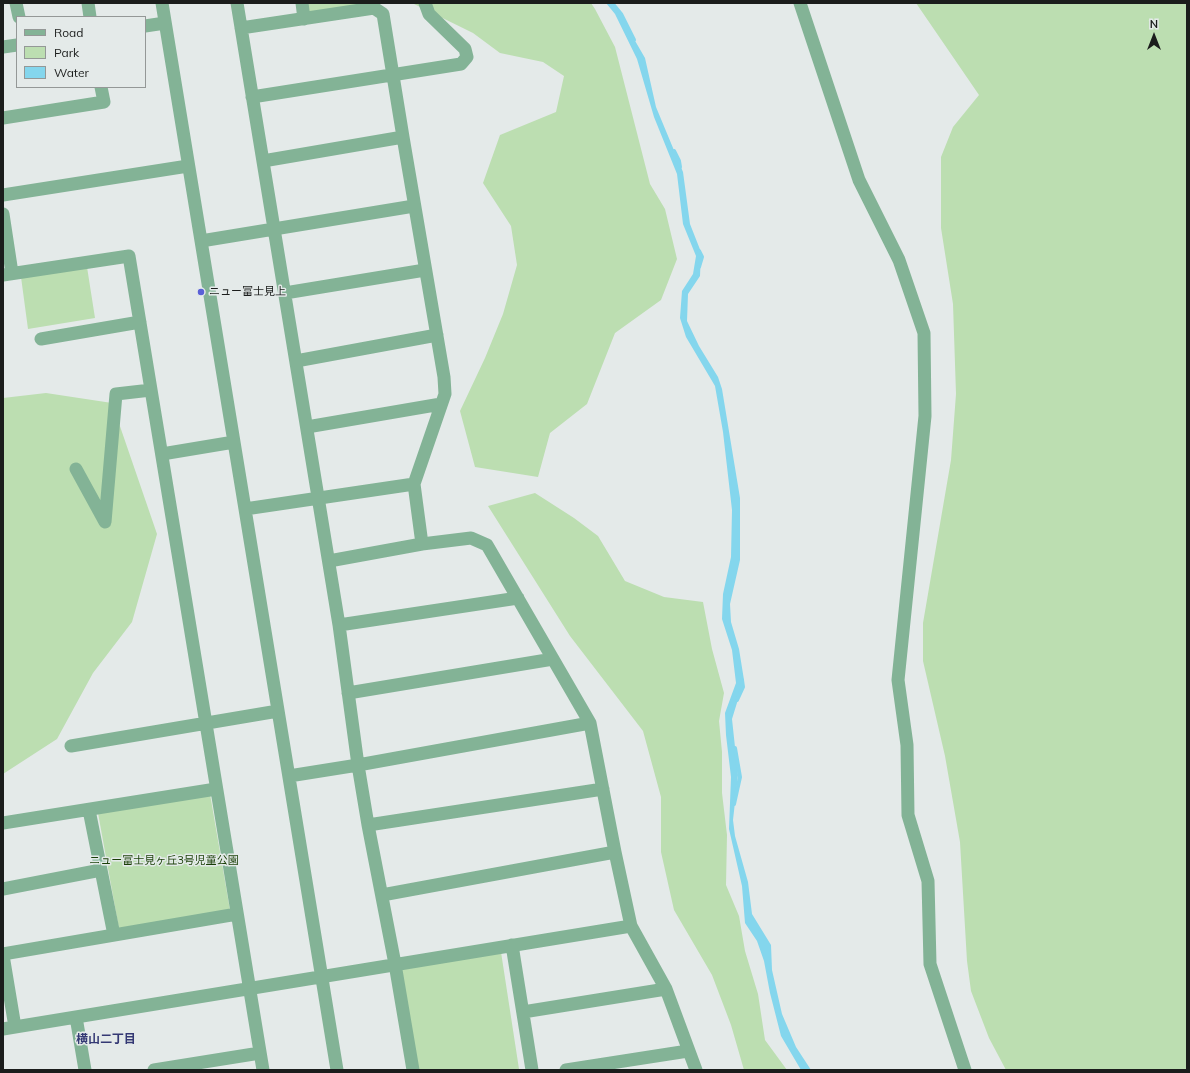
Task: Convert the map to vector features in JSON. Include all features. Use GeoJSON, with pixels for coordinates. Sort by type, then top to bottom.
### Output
{"type":"FeatureCollection","features":[{"type":"Feature","properties":{"kind":"street"},"geometry":{"type":"LineString","coordinates":[[16,3],[19,16]]}},
{"type":"Feature","properties":{"kind":"street"},"geometry":{"type":"LineString","coordinates":[[88,3],[90,16]]}},
{"type":"Feature","properties":{"kind":"street"},"geometry":{"type":"LineString","coordinates":[[162,3],[338,1070]]}},
{"type":"Feature","properties":{"kind":"street"},"geometry":{"type":"LineString","coordinates":[[237,3],[329,560],[358,765],[368,825],[396,964],[413,1070]]}},
{"type":"Feature","properties":{"kind":"street"},"geometry":{"type":"LineString","coordinates":[[302,3],[304,19]]}},
{"type":"Feature","properties":{"kind":"street"},"geometry":{"type":"LineString","coordinates":[[252,97],[461,64],[467,57],[465,49],[429,14],[425,3]]}},
{"type":"Feature","properties":{"kind":"street"},"geometry":{"type":"LineString","coordinates":[[800,3],[859,180],[899,260],[924,333],[925,416],[898,680],[907,746],[908,815],[928,881],[930,964],[965,1070]]}},
{"type":"Feature","properties":{"kind":"street"},"geometry":{"type":"LineString","coordinates":[[241,28],[374,8],[383,14],[414,206],[444,377],[445,394],[414,484],[422,544]]}},
{"type":"Feature","properties":{"kind":"street"},"geometry":{"type":"LineString","coordinates":[[146,26],[165,23]]}},
{"type":"Feature","properties":{"kind":"street"},"geometry":{"type":"LineString","coordinates":[[3,47],[16,45]]}},
{"type":"Feature","properties":{"kind":"street"},"geometry":{"type":"LineString","coordinates":[[3,118],[104,102],[101,88]]}},
{"type":"Feature","properties":{"kind":"street"},"geometry":{"type":"LineString","coordinates":[[263,161],[403,137]]}},
{"type":"Feature","properties":{"kind":"street"},"geometry":{"type":"LineString","coordinates":[[3,195],[188,166]]}},
{"type":"Feature","properties":{"kind":"street"},"geometry":{"type":"LineString","coordinates":[[201,242],[414,206]]}},
{"type":"Feature","properties":{"kind":"street"},"geometry":{"type":"LineString","coordinates":[[3,214],[7,274],[130,256],[263,1070]]}},
{"type":"Feature","properties":{"kind":"street"},"geometry":{"type":"LineString","coordinates":[[285,293],[425,270]]}},
{"type":"Feature","properties":{"kind":"street"},"geometry":{"type":"LineString","coordinates":[[41,339],[140,322]]}},
{"type":"Feature","properties":{"kind":"street"},"geometry":{"type":"LineString","coordinates":[[296,361],[437,335]]}},
{"type":"Feature","properties":{"kind":"street"},"geometry":{"type":"LineString","coordinates":[[76,469],[105,522],[116,394],[151,390]]}},
{"type":"Feature","properties":{"kind":"street"},"geometry":{"type":"LineString","coordinates":[[307,427],[441,404]]}},
{"type":"Feature","properties":{"kind":"street"},"geometry":{"type":"LineString","coordinates":[[162,454],[234,442]]}},
{"type":"Feature","properties":{"kind":"street"},"geometry":{"type":"LineString","coordinates":[[245,509],[414,484]]}},
{"type":"Feature","properties":{"kind":"street"},"geometry":{"type":"LineString","coordinates":[[329,560],[422,544],[470,538],[487,545],[590,723],[631,926],[666,989],[696,1070]]}},
{"type":"Feature","properties":{"kind":"street"},"geometry":{"type":"LineString","coordinates":[[339,625],[518,598]]}},
{"type":"Feature","properties":{"kind":"street"},"geometry":{"type":"LineString","coordinates":[[348,693],[553,659]]}},
{"type":"Feature","properties":{"kind":"street"},"geometry":{"type":"LineString","coordinates":[[71,746],[278,711]]}},
{"type":"Feature","properties":{"kind":"street"},"geometry":{"type":"LineString","coordinates":[[289,776],[590,723]]}},
{"type":"Feature","properties":{"kind":"street"},"geometry":{"type":"LineString","coordinates":[[3,823],[216,789]]}},
{"type":"Feature","properties":{"kind":"street"},"geometry":{"type":"LineString","coordinates":[[368,825],[603,789]]}},
{"type":"Feature","properties":{"kind":"street"},"geometry":{"type":"LineString","coordinates":[[89,810],[114,935]]}},
{"type":"Feature","properties":{"kind":"street"},"geometry":{"type":"LineString","coordinates":[[382,895],[615,852]]}},
{"type":"Feature","properties":{"kind":"street"},"geometry":{"type":"LineString","coordinates":[[3,889],[101,870]]}},
{"type":"Feature","properties":{"kind":"street"},"geometry":{"type":"LineString","coordinates":[[237,914],[3,955],[9,1028],[631,926]]}},
{"type":"Feature","properties":{"kind":"street"},"geometry":{"type":"LineString","coordinates":[[512,945],[532,1070]]}},
{"type":"Feature","properties":{"kind":"street"},"geometry":{"type":"LineString","coordinates":[[523,1012],[666,989]]}},
{"type":"Feature","properties":{"kind":"street"},"geometry":{"type":"LineString","coordinates":[[76,1017],[85,1070]]}},
{"type":"Feature","properties":{"kind":"street"},"geometry":{"type":"LineString","coordinates":[[566,1070],[688,1051]]}},
{"type":"Feature","properties":{"kind":"street"},"geometry":{"type":"LineString","coordinates":[[154,1070],[260,1053]]}},
{"type":"Feature","properties":{"kind":"green space"},"geometry":{"type":"Polygon","coordinates":[[[307,3],[380,3],[380,4],[309,12],[307,3]]]}},
{"type":"Feature","properties":{"kind":"green space"},"geometry":{"type":"Polygon","coordinates":[[[412,3],[591,3],[615,47],[650,184],[665,209],[677,259],[661,300],[615,333],[587,404],[550,433],[538,477],[475,467],[460,411],[485,358],[503,314],[517,265],[511,226],[483,183],[500,135],[556,112],[564,76],[543,62],[500,53],[473,33],[412,3]]]}},
{"type":"Feature","properties":{"kind":"green space"},"geometry":{"type":"Polygon","coordinates":[[[916,3],[1187,3],[1187,1070],[1006,1070],[989,1038],[971,991],[967,961],[960,842],[945,756],[923,661],[923,623],[951,460],[956,394],[953,304],[941,228],[941,157],[953,127],[979,95],[916,3]]]}},
{"type":"Feature","properties":{"kind":"green space"},"geometry":{"type":"Polygon","coordinates":[[[87,267],[95,318],[28,329],[21,277],[87,267]]]}},
{"type":"Feature","properties":{"kind":"green space"},"geometry":{"type":"Polygon","coordinates":[[[46,393],[112,403],[157,534],[132,622],[93,673],[57,739],[3,774],[3,398],[46,393]]]}},
{"type":"Feature","properties":{"kind":"green space"},"geometry":{"type":"Polygon","coordinates":[[[535,493],[574,518],[598,536],[625,581],[664,597],[703,602],[712,649],[724,693],[719,721],[722,752],[722,793],[727,835],[726,885],[739,916],[745,951],[758,994],[765,1040],[787,1070],[744,1070],[731,1025],[712,975],[674,910],[661,852],[661,797],[643,731],[570,636],[488,506],[535,493]]]}},
{"type":"Feature","properties":{"kind":"green space","name":"ニュー富士見ヶ丘3号児童公園"},"geometry":{"type":"Polygon","coordinates":[[[210,794],[230,910],[119,929],[98,813],[210,794]]]}},
{"type":"Feature","properties":{"kind":"green space"},"geometry":{"type":"Polygon","coordinates":[[[501,952],[519,1069],[417,1070],[400,968],[501,952]]]}},
{"type":"Feature","properties":{"kind":"water"},"geometry":{"type":"Polygon","coordinates":[[[606,3],[610,3],[619,13],[645,58],[656,107],[683,172],[690,224],[701,252],[700,276],[688,294],[687,321],[699,346],[718,377],[722,389],[740,498],[740,560],[730,604],[731,622],[739,649],[744,680],[732,719],[738,775],[733,820],[735,836],[748,882],[752,914],[771,945],[772,970],[782,1014],[796,1047],[811,1070],[801,1070],[781,1036],[770,993],[764,961],[757,941],[745,923],[742,886],[729,829],[731,777],[725,713],[736,683],[732,650],[722,619],[723,594],[731,557],[732,510],[723,432],[715,386],[686,337],[680,318],[682,291],[693,274],[696,256],[683,224],[677,174],[654,117],[637,59],[615,14],[606,3]]]}},
{"type":"Feature","properties":{"kind":"waterway"},"geometry":{"type":"LineString","coordinates":[[612,3],[621,14],[634,40]]}},
{"type":"Feature","properties":{"kind":"waterway"},"geometry":{"type":"LineString","coordinates":[[674,151],[680,167]]}},
{"type":"Feature","properties":{"kind":"waterway"},"geometry":{"type":"LineString","coordinates":[[699,251],[702,257],[699,267]]}},
{"type":"Feature","properties":{"kind":"waterway"},"geometry":{"type":"LineString","coordinates":[[737,700],[743,687],[742,680]]}},
{"type":"Feature","properties":{"kind":"waterway"},"geometry":{"type":"LineString","coordinates":[[734,804],[740,777],[735,748]]}},
{"type":"Feature","properties":{"kind":"place","name":"ニュー富士見上"},"geometry":{"type":"Point","coordinates":[201,292]}},
{"type":"Feature","properties":{"kind":"district","name":"横山二丁目"},"geometry":{"type":"Point","coordinates":[106,1039]}}]}
